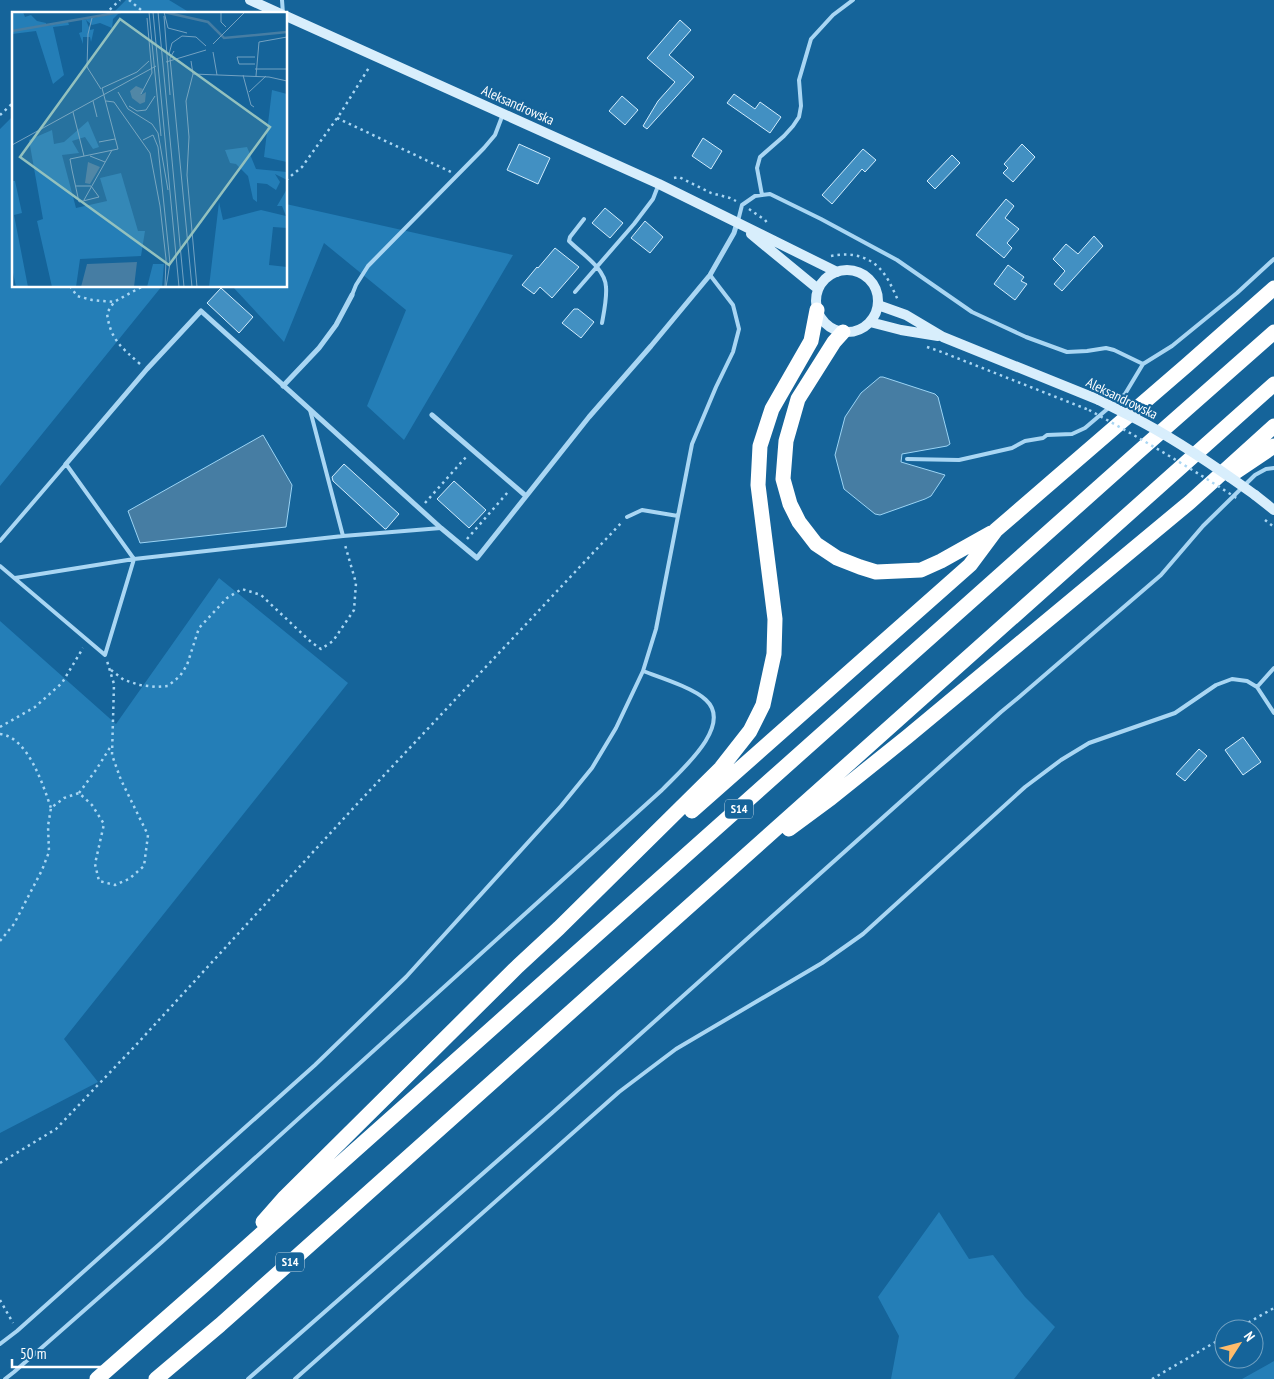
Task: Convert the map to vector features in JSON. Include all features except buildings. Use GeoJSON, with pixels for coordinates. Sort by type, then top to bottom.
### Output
{"type":"FeatureCollection","features":[{"type":"Feature","properties":{"kind":"highway"},"geometry":{"type":"LineString","coordinates":[[843,332],[834,342],[798,399],[786,441],[783,479],[790,504],[799,522],[816,544],[837,558],[876,572],[921,570],[996,530],[1180,372],[1274,288]]}},
{"type":"Feature","properties":{"kind":"highway"},"geometry":{"type":"LineString","coordinates":[[559,928],[721,768],[750,731],[763,705],[774,654],[775,619],[758,485],[760,446],[772,409],[811,341],[817,310]]}},
{"type":"Feature","properties":{"kind":"highway","name":"S14"},"geometry":{"type":"LineString","coordinates":[[97,1379],[1274,332]]}},
{"type":"Feature","properties":{"kind":"highway","name":"S14"},"geometry":{"type":"LineString","coordinates":[[156,1379],[1274,384]]}},
{"type":"Feature","properties":{"kind":"highway"},"geometry":{"type":"LineString","coordinates":[[713,885],[831,798],[907,737],[1190,502],[1274,426]]}},
{"type":"Feature","properties":{"kind":"highway"},"geometry":{"type":"LineString","coordinates":[[1190,502],[1274,446]]}},
{"type":"Feature","properties":{"kind":"highway"},"geometry":{"type":"LineString","coordinates":[[204,1285],[285,1197],[518,966],[970,565],[996,530]]}},
{"type":"Feature","properties":{"kind":"main road"},"geometry":{"type":"LineString","coordinates":[[250,0],[277,12]]}},
{"type":"Feature","properties":{"kind":"main road","name":"Aleksandrowska"},"geometry":{"type":"LineString","coordinates":[[288,17],[659,184],[837,272]]}},
{"type":"Feature","properties":{"kind":"main road","name":"Aleksandrowska"},"geometry":{"type":"LineString","coordinates":[[737,223],[818,289]]}},
{"type":"Feature","properties":{"kind":"main road"},"geometry":{"type":"LineString","coordinates":[[847,270],[857,272],[866,277],[873,285],[877,294],[878,305],[870,322],[863,328],[853,332],[834,330],[820,318],[817,310],[816,296],[818,289],[822,282],[837,272],[847,270]]}},
{"type":"Feature","properties":{"kind":"main road","name":"Aleksandrowska"},"geometry":{"type":"LineString","coordinates":[[878,305],[906,315],[943,337],[1099,400],[1145,423],[1212,464],[1274,510]]}},
{"type":"Feature","properties":{"kind":"main road","name":"Aleksandrowska"},"geometry":{"type":"LineString","coordinates":[[870,322],[901,330],[943,337]]}},
{"type":"Feature","properties":{"kind":"street"},"geometry":{"type":"LineString","coordinates":[[66,464],[147,369],[201,311],[477,558],[589,417],[710,274],[734,233],[737,223]]}},
{"type":"Feature","properties":{"kind":"street"},"geometry":{"type":"LineString","coordinates":[[283,386],[319,348],[336,326],[352,295]]}},
{"type":"Feature","properties":{"kind":"street"},"geometry":{"type":"LineString","coordinates":[[432,415],[526,496]]}},
{"type":"Feature","properties":{"kind":"lane"},"geometry":{"type":"LineString","coordinates":[[762,195],[757,168],[760,157],[784,136],[799,117],[801,106],[799,80],[812,39],[833,15],[853,0]]}},
{"type":"Feature","properties":{"kind":"lane"},"geometry":{"type":"LineString","coordinates":[[352,295],[368,266],[495,135],[503,114]]}},
{"type":"Feature","properties":{"kind":"lane"},"geometry":{"type":"LineString","coordinates":[[575,292],[634,224],[653,199],[659,184]]}},
{"type":"Feature","properties":{"kind":"lane"},"geometry":{"type":"LineString","coordinates":[[737,223],[742,205],[755,196],[770,194],[897,260],[972,312],[1026,337],[1067,352],[1106,348],[1143,364]]}},
{"type":"Feature","properties":{"kind":"lane"},"geometry":{"type":"LineString","coordinates":[[584,219],[569,241],[600,270],[606,286],[602,323]]}},
{"type":"Feature","properties":{"kind":"lane"},"geometry":{"type":"LineString","coordinates":[[907,459],[959,460],[1012,448],[1025,441],[1043,438],[1047,435],[1072,434],[1086,428],[1125,394],[1143,364],[1172,346],[1237,293],[1274,259]]}},
{"type":"Feature","properties":{"kind":"lane"},"geometry":{"type":"LineString","coordinates":[[0,1344],[17,1331],[316,1065],[406,977],[561,806],[592,768],[616,728],[642,671],[656,629],[692,444],[716,386],[733,352],[739,328],[734,305],[710,274]]}},
{"type":"Feature","properties":{"kind":"lane"},"geometry":{"type":"LineString","coordinates":[[310,410],[343,536]]}},
{"type":"Feature","properties":{"kind":"lane"},"geometry":{"type":"LineString","coordinates":[[0,541],[66,464],[134,558]]}},
{"type":"Feature","properties":{"kind":"lane"},"geometry":{"type":"LineString","coordinates":[[248,1379],[552,1113],[1001,712],[1161,575],[1202,526],[1255,475],[1274,468]]}},
{"type":"Feature","properties":{"kind":"lane"},"geometry":{"type":"LineString","coordinates":[[627,517],[642,510],[678,516]]}},
{"type":"Feature","properties":{"kind":"lane"},"geometry":{"type":"LineString","coordinates":[[15,578],[134,558],[343,536],[442,528]]}},
{"type":"Feature","properties":{"kind":"lane"},"geometry":{"type":"LineString","coordinates":[[0,566],[105,655],[134,558]]}},
{"type":"Feature","properties":{"kind":"lane"},"geometry":{"type":"LineString","coordinates":[[1256,687],[1274,668]]}},
{"type":"Feature","properties":{"kind":"lane"},"geometry":{"type":"LineString","coordinates":[[5,1379],[177,1229],[654,797],[687,764],[707,740],[714,725],[713,709],[706,700],[694,692],[642,671]]}},
{"type":"Feature","properties":{"kind":"lane"},"geometry":{"type":"LineString","coordinates":[[295,1379],[619,1092],[676,1049],[822,963],[862,934],[1025,787],[1061,760],[1090,743],[1175,713],[1216,685],[1232,679],[1247,681],[1256,687],[1274,713]]}},
{"type":"Feature","properties":{"kind":"path"},"geometry":{"type":"LineString","coordinates":[[107,12],[120,0]]}},
{"type":"Feature","properties":{"kind":"path"},"geometry":{"type":"LineString","coordinates":[[129,0],[144,12]]}},
{"type":"Feature","properties":{"kind":"path"},"geometry":{"type":"LineString","coordinates":[[288,178],[302,167],[337,118],[376,56]]}},
{"type":"Feature","properties":{"kind":"path"},"geometry":{"type":"LineString","coordinates":[[0,115],[12,104]]}},
{"type":"Feature","properties":{"kind":"path"},"geometry":{"type":"LineString","coordinates":[[337,118],[458,175]]}},
{"type":"Feature","properties":{"kind":"path"},"geometry":{"type":"LineString","coordinates":[[659,184],[670,178],[678,177],[711,193],[730,198],[754,212],[765,220],[770,227]]}},
{"type":"Feature","properties":{"kind":"path"},"geometry":{"type":"LineString","coordinates":[[828,257],[841,254],[866,258],[877,265],[886,275],[899,301]]}},
{"type":"Feature","properties":{"kind":"path"},"geometry":{"type":"LineString","coordinates":[[71,288],[77,296],[92,300],[114,302]]}},
{"type":"Feature","properties":{"kind":"path"},"geometry":{"type":"LineString","coordinates":[[139,288],[114,302],[107,313],[109,327],[121,347],[147,369]]}},
{"type":"Feature","properties":{"kind":"path"},"geometry":{"type":"LineString","coordinates":[[927,347],[1089,410],[1199,473],[1240,500]]}},
{"type":"Feature","properties":{"kind":"path"},"geometry":{"type":"LineString","coordinates":[[420,509],[472,450]]}},
{"type":"Feature","properties":{"kind":"path"},"geometry":{"type":"LineString","coordinates":[[462,545],[514,485]]}},
{"type":"Feature","properties":{"kind":"path"},"geometry":{"type":"LineString","coordinates":[[0,1163],[56,1129],[136,1045],[358,803],[627,517]]}},
{"type":"Feature","properties":{"kind":"path"},"geometry":{"type":"LineString","coordinates":[[110,669],[124,680],[140,685],[168,686],[180,676],[187,665],[199,628],[227,598],[242,589],[261,596],[321,649],[333,641],[354,610],[356,583],[343,536]]}},
{"type":"Feature","properties":{"kind":"path"},"geometry":{"type":"LineString","coordinates":[[0,727],[35,707],[62,683],[88,640]]}},
{"type":"Feature","properties":{"kind":"path"},"geometry":{"type":"LineString","coordinates":[[79,793],[92,805],[104,824],[94,864],[99,881],[116,885],[129,879],[144,866],[148,835],[120,780],[112,755],[114,684],[105,655]]}},
{"type":"Feature","properties":{"kind":"path"},"geometry":{"type":"LineString","coordinates":[[0,734],[6,735],[21,746],[38,770],[51,808],[48,826],[49,852],[42,870],[14,924],[0,941]]}},
{"type":"Feature","properties":{"kind":"path"},"geometry":{"type":"LineString","coordinates":[[51,808],[64,798],[79,793],[112,744]]}},
{"type":"Feature","properties":{"kind":"path"},"geometry":{"type":"LineString","coordinates":[[0,1300],[17,1331]]}},
{"type":"Feature","properties":{"kind":"path"},"geometry":{"type":"LineString","coordinates":[[1255,1319],[1274,1308]]}},
{"type":"Feature","properties":{"kind":"path"},"geometry":{"type":"LineString","coordinates":[[1152,1379],[1214,1343]]}},
{"type":"Feature","properties":{"kind":"shaded area"},"geometry":{"type":"Polygon","coordinates":[[[126,0],[169,0],[189,12],[114,12],[126,0]]]}},
{"type":"Feature","properties":{"kind":"shaded area"},"geometry":{"type":"Polygon","coordinates":[[[12,117],[12,288],[160,288],[0,486],[0,129],[12,117]]]}},
{"type":"Feature","properties":{"kind":"shaded area"},"geometry":{"type":"Polygon","coordinates":[[[288,204],[513,255],[404,440],[367,406],[406,310],[324,243],[284,342],[234,288],[288,288],[288,204]]]}},
{"type":"Feature","properties":{"kind":"shaded area"},"geometry":{"type":"Polygon","coordinates":[[[880,377],[935,394],[938,397],[950,444],[902,454],[901,462],[945,475],[931,496],[880,515],[875,514],[844,489],[835,455],[845,417],[861,393],[880,377]]]}},
{"type":"Feature","properties":{"kind":"shaded area"},"geometry":{"type":"Polygon","coordinates":[[[263,435],[292,485],[286,527],[140,543],[128,511],[263,435]]]}},
{"type":"Feature","properties":{"kind":"shaded area"},"geometry":{"type":"Polygon","coordinates":[[[219,578],[348,683],[64,1039],[98,1082],[0,1133],[0,621],[116,724],[219,578]]]}},
{"type":"Feature","properties":{"kind":"shaded area"},"geometry":{"type":"Polygon","coordinates":[[[939,1212],[969,1259],[993,1255],[1025,1297],[1055,1327],[1014,1379],[891,1379],[899,1336],[878,1297],[939,1212]]]}},
{"type":"Feature","properties":{"kind":"shaded area"},"geometry":{"type":"Polygon","coordinates":[[[1274,1361],[1274,1379],[1242,1379],[1260,1369],[1264,1369],[1264,1367],[1274,1361]]]}}]}
